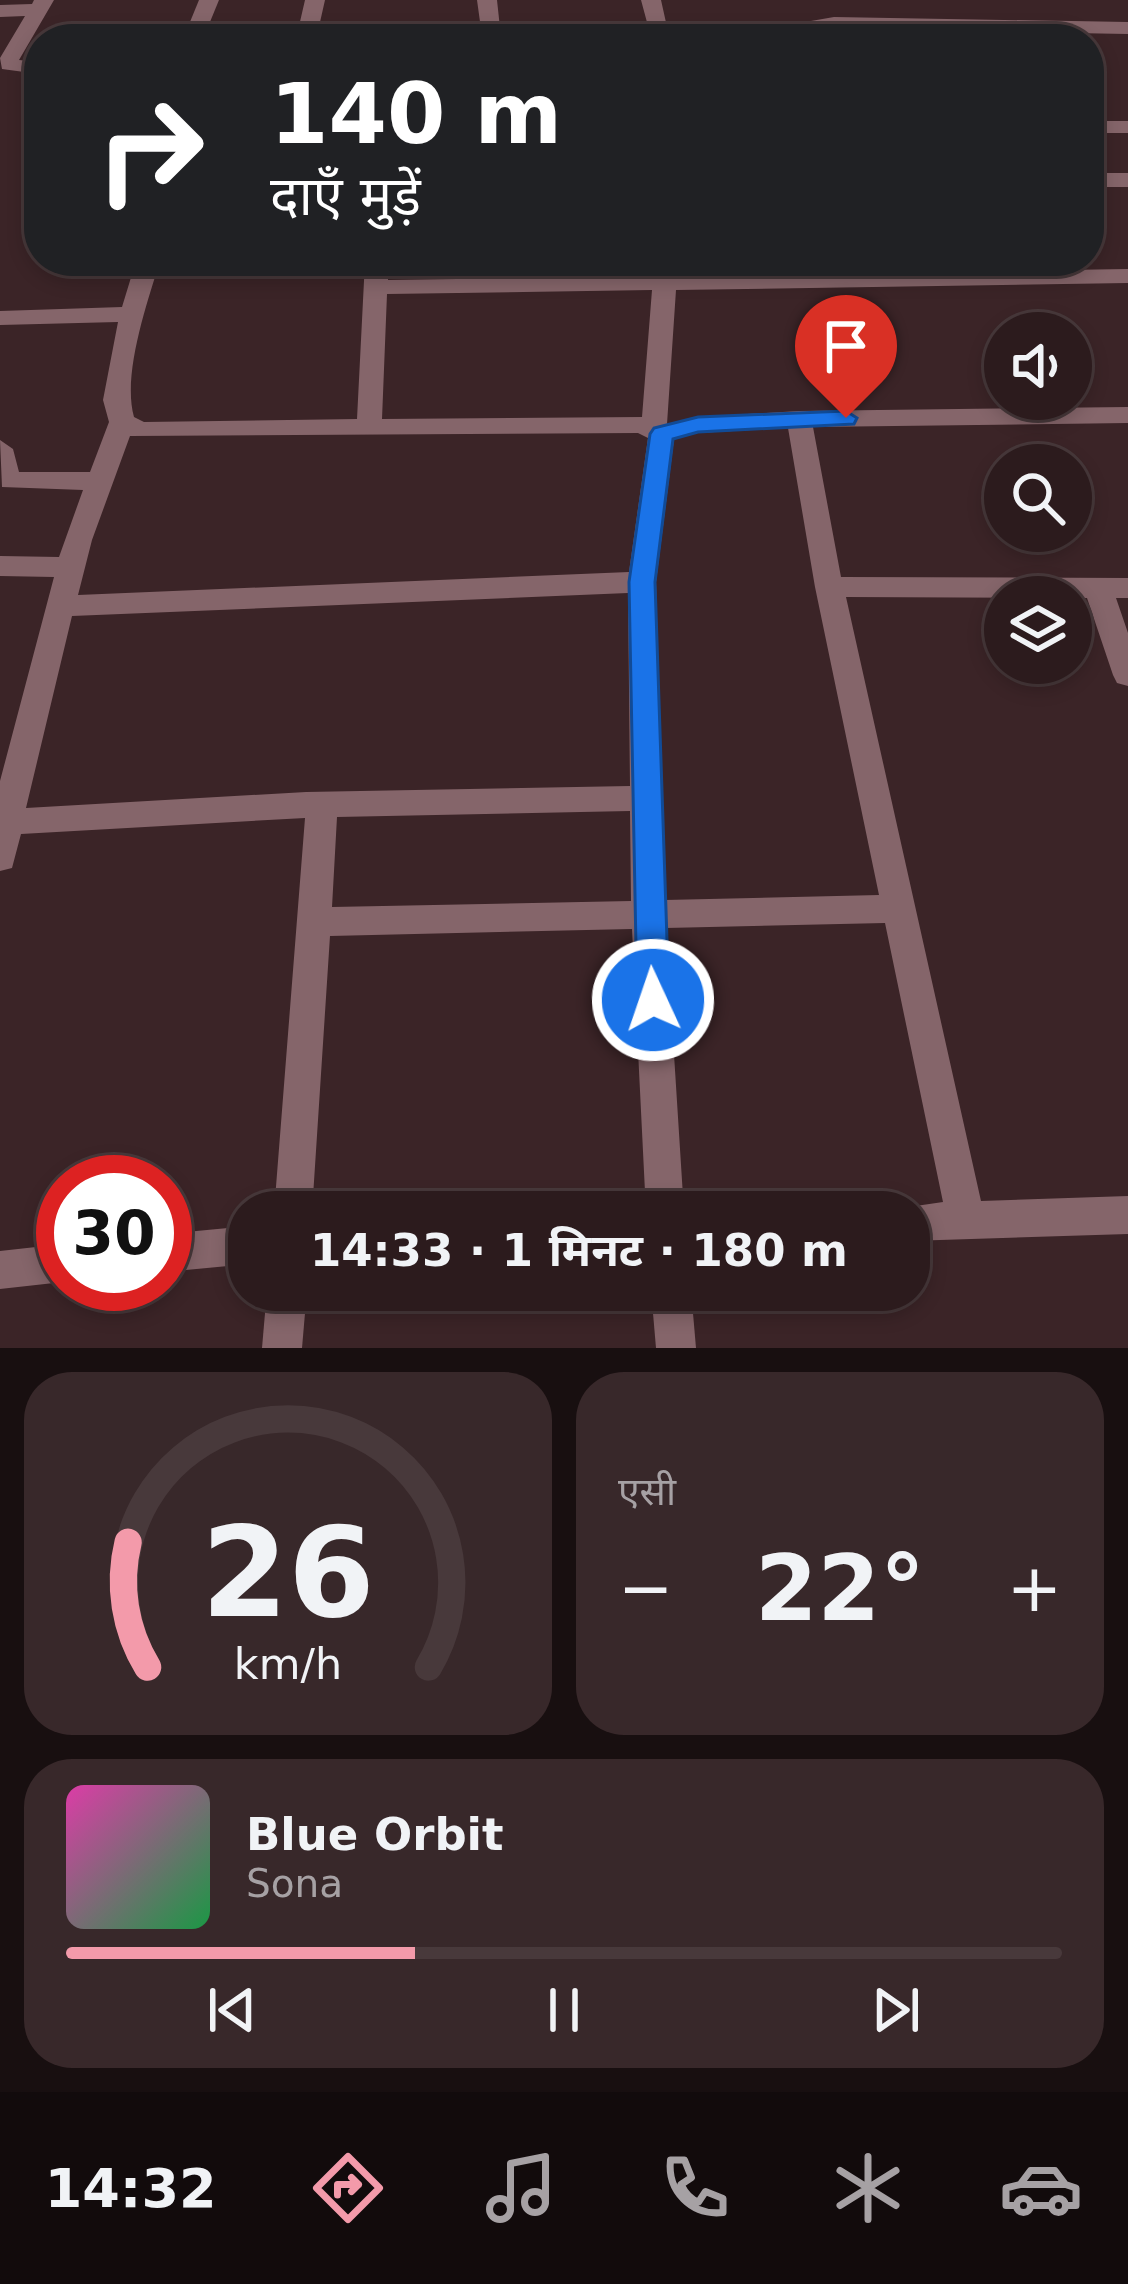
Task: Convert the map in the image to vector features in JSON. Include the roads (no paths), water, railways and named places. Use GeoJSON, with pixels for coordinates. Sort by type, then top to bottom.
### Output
{"type":"FeatureCollection","features":[{"type":"Feature","properties":{"kind":"street"},"geometry":{"type":"LineString","coordinates":[[0,11],[41,5]]}},
{"type":"Feature","properties":{"kind":"street"},"geometry":{"type":"LineString","coordinates":[[828,24],[893,24]]}},
{"type":"Feature","properties":{"kind":"street"},"geometry":{"type":"LineString","coordinates":[[24,36],[9,64],[24,66]]}},
{"type":"Feature","properties":{"kind":"street"},"geometry":{"type":"LineString","coordinates":[[0,858],[9,822],[11,746],[63,606],[97,481],[122,422],[116,400],[143,276]]}},
{"type":"Feature","properties":{"kind":"street"},"geometry":{"type":"LineString","coordinates":[[370,429],[377,276]]}},
{"type":"Feature","properties":{"kind":"street"},"geometry":{"type":"LineString","coordinates":[[663,1191],[648,914],[642,582],[658,431],[666,276]]}},
{"type":"Feature","properties":{"kind":"street"},"geometry":{"type":"LineString","coordinates":[[0,318],[132,314]]}},
{"type":"Feature","properties":{"kind":"street"},"geometry":{"type":"LineString","coordinates":[[122,422],[140,430],[658,431],[799,419],[1128,415]]}},
{"type":"Feature","properties":{"kind":"street"},"geometry":{"type":"LineString","coordinates":[[799,419],[829,587],[966,1220]]}},
{"type":"Feature","properties":{"kind":"street"},"geometry":{"type":"LineString","coordinates":[[0,449],[4,456],[1,471],[12,481],[97,481]]}},
{"type":"Feature","properties":{"kind":"street"},"geometry":{"type":"LineString","coordinates":[[0,566],[72,567]]}},
{"type":"Feature","properties":{"kind":"street"},"geometry":{"type":"LineString","coordinates":[[63,606],[642,582]]}},
{"type":"Feature","properties":{"kind":"street"},"geometry":{"type":"LineString","coordinates":[[829,587],[1113,588],[1128,675]]}},
{"type":"Feature","properties":{"kind":"street"},"geometry":{"type":"LineString","coordinates":[[9,822],[322,805],[646,798]]}},
{"type":"Feature","properties":{"kind":"street"},"geometry":{"type":"LineString","coordinates":[[295,1191],[322,805]]}},
{"type":"Feature","properties":{"kind":"street"},"geometry":{"type":"LineString","coordinates":[[314,922],[898,909]]}},
{"type":"Feature","properties":{"kind":"street"},"geometry":{"type":"LineString","coordinates":[[930,1221],[1128,1215]]}},
{"type":"Feature","properties":{"kind":"street"},"geometry":{"type":"LineString","coordinates":[[192,1250],[228,1246]]}},
{"type":"Feature","properties":{"kind":"street"},"geometry":{"type":"LineString","coordinates":[[0,1270],[36,1266]]}},
{"type":"Feature","properties":{"kind":"street"},"geometry":{"type":"LineString","coordinates":[[282,1348],[285,1311]]}},
{"type":"Feature","properties":{"kind":"street"},"geometry":{"type":"LineString","coordinates":[[673,1311],[676,1348]]}}]}
